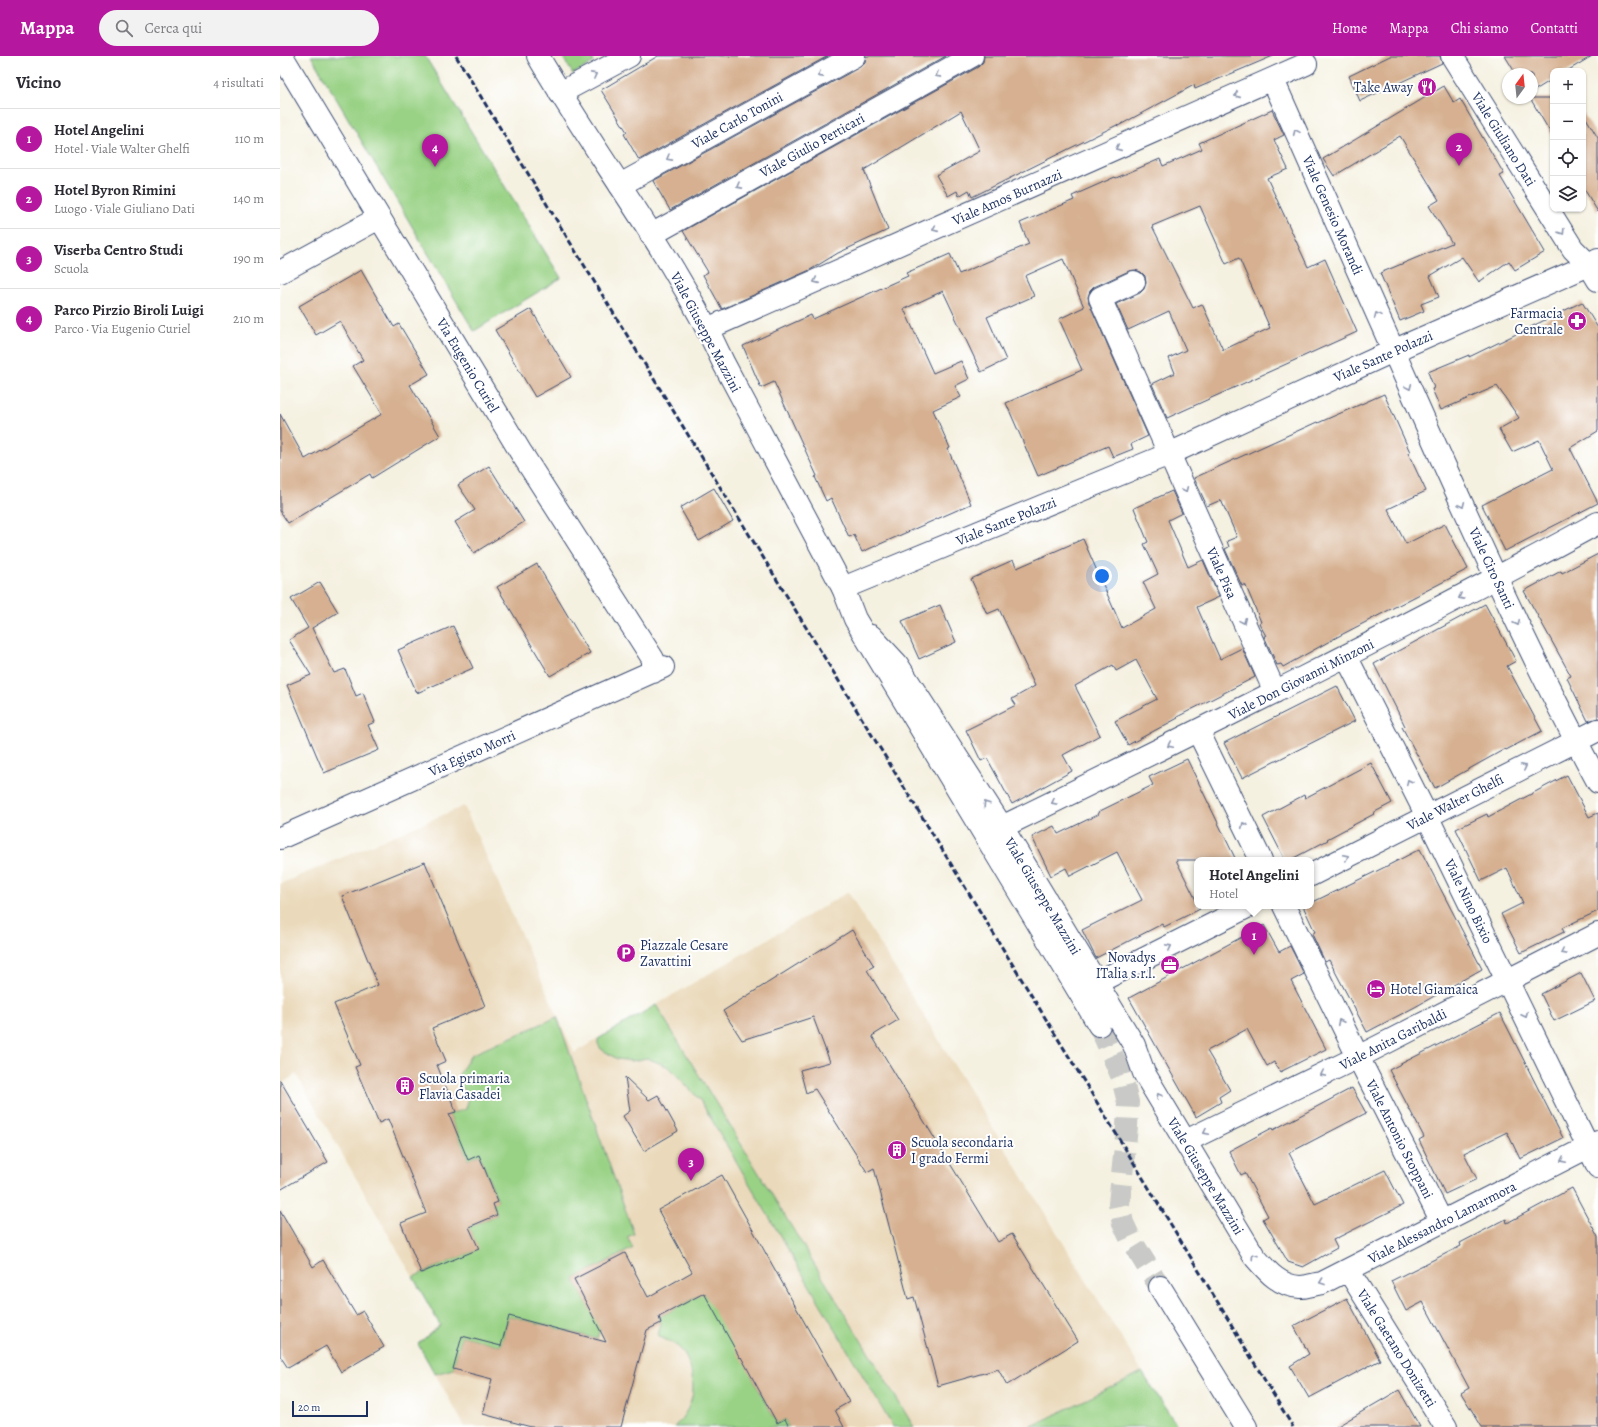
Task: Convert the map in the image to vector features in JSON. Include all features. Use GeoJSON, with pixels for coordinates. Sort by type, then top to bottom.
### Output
{"type":"FeatureCollection","features":[{"type":"Feature","properties":{"kind":"street","name":"Via Eugenio Curiel"},"geometry":{"type":"LineString","coordinates":[[282,56],[520,451],[658,670]]}},
{"type":"Feature","properties":{"kind":"street","name":"Viale Giuseppe Mazzini"},"geometry":{"type":"LineString","coordinates":[[538,56],[560,93],[652,235],[707,329],[724,364],[843,588],[855,619],[1099,1025]]}},
{"type":"Feature","properties":{"kind":"street"},"geometry":{"type":"LineString","coordinates":[[560,93],[629,56]]}},
{"type":"Feature","properties":{"kind":"street","name":"Viale Carlo Tonini"},"geometry":{"type":"LineString","coordinates":[[620,185],[854,56]]}},
{"type":"Feature","properties":{"kind":"street","name":"Viale Giulio Perticari"},"geometry":{"type":"LineString","coordinates":[[652,235],[972,56]]}},
{"type":"Feature","properties":{"kind":"street","name":"Viale Giuliano Dati"},"geometry":{"type":"LineString","coordinates":[[1452,56],[1573,249],[1595,268]]}},
{"type":"Feature","properties":{"kind":"street","name":"Viale Amos Burnazzi"},"geometry":{"type":"LineString","coordinates":[[707,329],[1273,80],[1306,64]]}},
{"type":"Feature","properties":{"kind":"street","name":"Viale Genesio Morandi"},"geometry":{"type":"LineString","coordinates":[[1273,80],[1392,351]]}},
{"type":"Feature","properties":{"kind":"street"},"geometry":{"type":"LineString","coordinates":[[280,272],[379,218]]}},
{"type":"Feature","properties":{"kind":"street","name":"Viale Sante Polazzi"},"geometry":{"type":"LineString","coordinates":[[843,588],[1169,454],[1392,351],[1595,268]]}},
{"type":"Feature","properties":{"kind":"street"},"geometry":{"type":"LineString","coordinates":[[1134,282],[1100,298],[1169,454]]}},
{"type":"Feature","properties":{"kind":"street","name":"Viale Ciro Santi"},"geometry":{"type":"LineString","coordinates":[[1392,351],[1496,579],[1576,741],[1598,782]]}},
{"type":"Feature","properties":{"kind":"street","name":"Viale Pisa"},"geometry":{"type":"LineString","coordinates":[[1169,454],[1275,692]]}},
{"type":"Feature","properties":{"kind":"street","name":"Viale Don Giovanni Minzoni"},"geometry":{"type":"LineString","coordinates":[[1002,827],[1198,731],[1346,656],[1496,579],[1598,523]]}},
{"type":"Feature","properties":{"kind":"street","name":"Viale Giuseppe Mazzini"},"geometry":{"type":"LineString","coordinates":[[855,619],[897,664],[1002,827],[1134,1045],[1144,1073],[1254,1256],[1267,1272],[1282,1283]]}},
{"type":"Feature","properties":{"kind":"street","name":"Viale Nino Bixio"},"geometry":{"type":"LineString","coordinates":[[1346,656],[1508,980],[1593,1145],[1598,1167]]}},
{"type":"Feature","properties":{"kind":"street","name":"Via Egisto Morri"},"geometry":{"type":"LineString","coordinates":[[280,838],[658,670]]}},
{"type":"Feature","properties":{"kind":"street","name":"Viale Walter Ghelfi"},"geometry":{"type":"LineString","coordinates":[[1314,873],[1598,730]]}},
{"type":"Feature","properties":{"kind":"street"},"geometry":{"type":"LineString","coordinates":[[1198,731],[1260,857]]}},
{"type":"Feature","properties":{"kind":"street"},"geometry":{"type":"LineString","coordinates":[[1096,983],[1243,909]]}},
{"type":"Feature","properties":{"kind":"street","name":"Viale Antonio Stoppani"},"geometry":{"type":"LineString","coordinates":[[1285,909],[1358,1057],[1442,1222]]}},
{"type":"Feature","properties":{"kind":"street","name":"Viale Anita Garibaldi"},"geometry":{"type":"LineString","coordinates":[[1186,1141],[1358,1057],[1598,934]]}},
{"type":"Feature","properties":{"kind":"street","name":"Viale Alessandro Lamarmora"},"geometry":{"type":"LineString","coordinates":[[1282,1283],[1301,1287],[1322,1282],[1593,1145]]}},
{"type":"Feature","properties":{"kind":"street","name":"Viale Gaetano Donizetti"},"geometry":{"type":"LineString","coordinates":[[1348,1270],[1446,1427]]}},
{"type":"Feature","properties":{"kind":"street"},"geometry":{"type":"LineString","coordinates":[[1160,1286],[1246,1427]]}},
{"type":"Feature","properties":{"kind":"shaded area"},"geometry":{"type":"Polygon","coordinates":[[[464,806],[574,1053],[848,892],[1176,1427],[465,1427],[418,1344],[440,1324],[296,1074],[280,1085],[280,884],[464,806]]]}},
{"type":"Feature","properties":{"kind":"green space"},"geometry":{"type":"Polygon","coordinates":[[[311,56],[425,56],[561,278],[474,331],[311,56]]]}},
{"type":"Feature","properties":{"kind":"green space"},"geometry":{"type":"Polygon","coordinates":[[[562,56],[591,56],[594,62],[573,74],[562,56]]]}},
{"type":"Feature","properties":{"kind":"green space"},"geometry":{"type":"Polygon","coordinates":[[[656,1005],[914,1427],[893,1427],[700,1100],[669,1067],[647,1058],[632,1061],[617,1059],[601,1049],[598,1044],[598,1039],[656,1005]]]}},
{"type":"Feature","properties":{"kind":"green space"},"geometry":{"type":"Polygon","coordinates":[[[557,1017],[634,1234],[627,1237],[633,1248],[574,1279],[600,1328],[597,1339],[509,1316],[501,1346],[462,1336],[453,1369],[435,1374],[418,1344],[440,1325],[413,1277],[478,1249],[469,1227],[497,1215],[493,1204],[498,1201],[479,1155],[468,1160],[449,1114],[466,1109],[468,1101],[458,1076],[471,1055],[557,1017]]]}},
{"type":"Feature","properties":{"kind":"green space"},"geometry":{"type":"Polygon","coordinates":[[[704,1293],[747,1354],[751,1375],[777,1423],[785,1419],[789,1427],[674,1427],[688,1409],[691,1401],[693,1387],[692,1379],[689,1364],[682,1351],[677,1346],[658,1336],[661,1323],[659,1317],[704,1293]]]}},
{"type":"Feature","properties":{"kind":"green space"},"geometry":{"type":"Polygon","coordinates":[[[1142,1372],[1178,1427],[1030,1427],[1142,1372]]]}},
{"type":"Feature","properties":{"kind":"building"},"geometry":{"type":"Polygon","coordinates":[[[658,56],[828,56],[639,160],[624,134],[627,132],[601,90],[658,56]]]}},
{"type":"Feature","properties":{"kind":"building"},"geometry":{"type":"Polygon","coordinates":[[[866,56],[946,56],[670,210],[653,181],[860,67],[865,62],[866,56]]]}},
{"type":"Feature","properties":{"kind":"building"},"geometry":{"type":"Polygon","coordinates":[[[984,56],[1273,56],[1195,89],[1194,85],[1118,126],[1117,125],[972,197],[969,190],[959,196],[957,191],[948,196],[936,175],[980,151],[961,111],[864,170],[888,230],[838,253],[810,270],[722,309],[703,275],[708,272],[683,231],[978,67],[983,62],[984,56]]]}},
{"type":"Feature","properties":{"kind":"building"},"geometry":{"type":"Polygon","coordinates":[[[1390,56],[1440,56],[1442,63],[1360,101],[1349,76],[1390,56]]]}},
{"type":"Feature","properties":{"kind":"building"},"geometry":{"type":"Polygon","coordinates":[[[1505,56],[1592,56],[1572,68],[1550,68],[1550,81],[1538,88],[1538,68],[1512,68],[1505,56]]]}},
{"type":"Feature","properties":{"kind":"building"},"geometry":{"type":"Polygon","coordinates":[[[1444,86],[1454,103],[1460,99],[1504,174],[1500,176],[1545,252],[1515,270],[1509,261],[1479,282],[1462,257],[1430,276],[1439,297],[1421,304],[1424,311],[1400,321],[1380,273],[1452,243],[1429,206],[1439,200],[1400,136],[1334,176],[1323,159],[1444,86]]]}},
{"type":"Feature","properties":{"kind":"building"},"geometry":{"type":"Polygon","coordinates":[[[1538,98],[1550,98],[1550,132],[1534,104],[1538,104],[1538,98]]]}},
{"type":"Feature","properties":{"kind":"building"},"geometry":{"type":"Polygon","coordinates":[[[1272,110],[1284,135],[1274,140],[1288,169],[1267,178],[1308,267],[1325,259],[1357,332],[1167,418],[1152,384],[1175,373],[1169,358],[1186,350],[1169,311],[1128,330],[1116,304],[1140,293],[1144,289],[1146,283],[1145,276],[1141,272],[1135,270],[1129,271],[1094,287],[1090,291],[1088,297],[1089,303],[1148,436],[1131,444],[1133,449],[1113,457],[1108,446],[1038,476],[1006,403],[1082,370],[1059,319],[1084,307],[1063,259],[1025,276],[1034,296],[987,317],[1006,360],[981,372],[943,291],[904,309],[933,373],[961,361],[969,379],[955,386],[961,397],[933,410],[950,448],[948,449],[971,504],[862,552],[854,535],[849,537],[831,498],[826,501],[815,477],[817,476],[774,382],[761,388],[743,346],[811,315],[813,319],[908,276],[906,273],[950,254],[959,274],[1029,244],[1020,223],[1074,200],[1072,196],[1115,177],[1116,178],[1160,159],[1163,166],[1202,149],[1199,143],[1272,110]],[[1200,206],[1152,226],[1193,308],[1202,304],[1223,350],[1270,328],[1239,258],[1226,264],[1200,206]]]}},
{"type":"Feature","properties":{"kind":"building"},"geometry":{"type":"Polygon","coordinates":[[[1586,118],[1598,138],[1598,212],[1586,192],[1586,118]]]}},
{"type":"Feature","properties":{"kind":"building"},"geometry":{"type":"Polygon","coordinates":[[[361,270],[394,327],[399,324],[429,374],[410,385],[440,436],[372,478],[370,474],[288,523],[280,511],[280,414],[305,459],[382,414],[353,366],[363,360],[340,321],[316,335],[299,306],[361,270]]]}},
{"type":"Feature","properties":{"kind":"building"},"geometry":{"type":"Polygon","coordinates":[[[1582,302],[1598,328],[1598,431],[1570,448],[1598,503],[1505,551],[1482,505],[1553,469],[1539,440],[1512,452],[1499,429],[1519,418],[1497,386],[1441,410],[1432,389],[1434,388],[1428,372],[1469,355],[1469,357],[1582,302]]]}},
{"type":"Feature","properties":{"kind":"building"},"geometry":{"type":"Polygon","coordinates":[[[531,309],[571,377],[535,397],[495,330],[531,309]]]}},
{"type":"Feature","properties":{"kind":"building"},"geometry":{"type":"Polygon","coordinates":[[[1384,394],[1410,452],[1408,453],[1426,491],[1388,509],[1406,544],[1445,524],[1468,569],[1283,667],[1281,664],[1277,665],[1264,636],[1266,636],[1259,623],[1261,622],[1245,584],[1242,586],[1225,549],[1229,547],[1227,541],[1237,537],[1221,500],[1207,506],[1194,478],[1317,422],[1318,423],[1384,394]]]}},
{"type":"Feature","properties":{"kind":"building"},"geometry":{"type":"Polygon","coordinates":[[[489,466],[524,522],[474,553],[455,522],[475,510],[458,485],[489,466]]]}},
{"type":"Feature","properties":{"kind":"building"},"geometry":{"type":"Polygon","coordinates":[[[714,488],[733,521],[699,541],[680,508],[714,488]]]}},
{"type":"Feature","properties":{"kind":"building"},"geometry":{"type":"Polygon","coordinates":[[[1172,491],[1182,513],[1168,520],[1188,567],[1203,560],[1219,597],[1197,607],[1220,659],[1242,648],[1255,677],[1177,717],[1178,718],[1128,745],[1115,721],[1157,699],[1136,660],[1116,671],[1113,665],[1075,686],[1100,735],[1063,755],[1072,771],[1012,804],[987,758],[981,761],[966,730],[1016,705],[1012,699],[1035,686],[999,609],[987,614],[971,579],[1013,560],[1017,568],[1083,539],[1122,628],[1156,609],[1143,582],[1158,574],[1144,544],[1148,542],[1134,508],[1172,491]]]}},
{"type":"Feature","properties":{"kind":"building"},"geometry":{"type":"Polygon","coordinates":[[[1598,554],[1598,718],[1588,721],[1567,678],[1571,676],[1524,591],[1561,571],[1562,573],[1598,554]]]}},
{"type":"Feature","properties":{"kind":"building"},"geometry":{"type":"Polygon","coordinates":[[[537,564],[590,653],[550,676],[497,587],[537,564]]]}},
{"type":"Feature","properties":{"kind":"building"},"geometry":{"type":"Polygon","coordinates":[[[320,582],[338,612],[312,628],[334,673],[345,669],[356,696],[363,693],[375,722],[368,725],[379,750],[324,773],[287,685],[311,675],[289,640],[308,628],[291,599],[320,582]]]}},
{"type":"Feature","properties":{"kind":"building"},"geometry":{"type":"Polygon","coordinates":[[[1485,604],[1516,661],[1507,666],[1542,731],[1506,750],[1505,749],[1435,788],[1402,727],[1405,726],[1374,664],[1485,604]]]}},
{"type":"Feature","properties":{"kind":"building"},"geometry":{"type":"Polygon","coordinates":[[[940,605],[956,642],[919,659],[902,621],[940,605]]]}},
{"type":"Feature","properties":{"kind":"building"},"geometry":{"type":"Polygon","coordinates":[[[453,626],[473,668],[417,693],[398,650],[453,626]]]}},
{"type":"Feature","properties":{"kind":"building"},"geometry":{"type":"Polygon","coordinates":[[[1337,686],[1355,721],[1242,778],[1224,743],[1337,686]]]}},
{"type":"Feature","properties":{"kind":"building"},"geometry":{"type":"Polygon","coordinates":[[[1187,759],[1235,857],[1194,857],[1194,860],[1176,860],[1194,896],[1194,909],[1200,909],[1164,927],[1162,924],[1096,958],[1082,930],[1142,900],[1117,852],[1070,876],[1066,868],[1051,876],[1032,837],[1054,826],[1058,834],[1099,814],[1098,812],[1153,785],[1149,777],[1187,759]]]}},
{"type":"Feature","properties":{"kind":"building"},"geometry":{"type":"Polygon","coordinates":[[[1371,763],[1392,803],[1296,857],[1283,857],[1263,817],[1304,795],[1305,798],[1371,763]]]}},
{"type":"Feature","properties":{"kind":"building"},"geometry":{"type":"Polygon","coordinates":[[[1567,775],[1589,817],[1598,813],[1598,911],[1562,928],[1564,932],[1521,953],[1501,914],[1523,903],[1507,868],[1481,881],[1456,829],[1487,814],[1488,817],[1567,775]]]}},
{"type":"Feature","properties":{"kind":"building"},"geometry":{"type":"Polygon","coordinates":[[[1420,849],[1482,969],[1367,1032],[1329,960],[1325,962],[1312,934],[1315,932],[1304,909],[1314,909],[1314,902],[1420,849]]]}},
{"type":"Feature","properties":{"kind":"building","name":"Scuola primaria Flavia Casadei"},"geometry":{"type":"Polygon","coordinates":[[[425,862],[485,1006],[432,1028],[446,1061],[437,1065],[456,1112],[449,1114],[468,1160],[479,1155],[498,1202],[493,1204],[497,1215],[469,1227],[479,1249],[421,1273],[401,1223],[426,1213],[388,1119],[379,1123],[355,1067],[360,1065],[334,1004],[378,985],[342,896],[425,862]]]}},
{"type":"Feature","properties":{"kind":"building"},"geometry":{"type":"Polygon","coordinates":[[[1264,925],[1279,952],[1290,946],[1304,974],[1291,981],[1326,1049],[1280,1072],[1274,1062],[1267,1066],[1247,1029],[1207,1051],[1230,1090],[1219,1097],[1221,1102],[1196,1117],[1129,998],[1264,925]]]}},
{"type":"Feature","properties":{"kind":"building","name":"Scuola secondaria I grado Fermi"},"geometry":{"type":"Polygon","coordinates":[[[852,930],[874,966],[867,970],[898,1020],[872,1036],[998,1242],[1012,1234],[1078,1341],[1007,1385],[998,1369],[938,1386],[914,1297],[908,1299],[874,1168],[867,1172],[815,1089],[806,1093],[800,1070],[830,1062],[813,1017],[742,1040],[723,1011],[852,930]]]}},
{"type":"Feature","properties":{"kind":"building"},"geometry":{"type":"Polygon","coordinates":[[[1581,973],[1595,1001],[1554,1021],[1541,994],[1581,973]]]}},
{"type":"Feature","properties":{"kind":"building"},"geometry":{"type":"Polygon","coordinates":[[[1500,1013],[1563,1138],[1520,1159],[1507,1132],[1464,1153],[1477,1179],[1445,1194],[1419,1140],[1424,1137],[1389,1070],[1500,1013]]]}},
{"type":"Feature","properties":{"kind":"building"},"geometry":{"type":"Polygon","coordinates":[[[625,1077],[649,1100],[658,1095],[678,1131],[644,1151],[623,1116],[630,1111],[625,1077]]]}},
{"type":"Feature","properties":{"kind":"building"},"geometry":{"type":"Polygon","coordinates":[[[280,1080],[328,1162],[280,1190],[280,1080]]]}},
{"type":"Feature","properties":{"kind":"building"},"geometry":{"type":"Polygon","coordinates":[[[1352,1088],[1366,1113],[1289,1153],[1315,1204],[1385,1170],[1403,1205],[1333,1240],[1337,1248],[1303,1267],[1288,1262],[1263,1219],[1268,1216],[1245,1173],[1241,1175],[1229,1151],[1272,1128],[1273,1130],[1352,1088]]]}},
{"type":"Feature","properties":{"kind":"building"},"geometry":{"type":"Polygon","coordinates":[[[722,1175],[849,1402],[835,1410],[844,1427],[789,1427],[785,1419],[777,1423],[704,1293],[659,1317],[661,1323],[647,1330],[621,1427],[531,1427],[483,1414],[492,1379],[453,1369],[462,1336],[501,1346],[509,1316],[606,1342],[574,1279],[625,1253],[648,1297],[692,1272],[658,1210],[722,1175]]]}},
{"type":"Feature","properties":{"kind":"building"},"geometry":{"type":"Polygon","coordinates":[[[1572,1188],[1598,1237],[1598,1427],[1482,1427],[1461,1393],[1469,1388],[1423,1302],[1406,1311],[1391,1281],[1461,1246],[1460,1243],[1504,1220],[1506,1219],[1507,1223],[1572,1188]]]}},
{"type":"Feature","properties":{"kind":"building"},"geometry":{"type":"Polygon","coordinates":[[[280,1210],[313,1267],[323,1260],[356,1315],[363,1311],[384,1347],[341,1372],[326,1346],[288,1368],[280,1356],[280,1210]]]}},
{"type":"Feature","properties":{"kind":"building"},"geometry":{"type":"Polygon","coordinates":[[[1347,1298],[1380,1360],[1309,1398],[1290,1366],[1309,1354],[1294,1326],[1347,1298]]]}},
{"type":"Feature","properties":{"kind":"building"},"geometry":{"type":"Polygon","coordinates":[[[1399,1390],[1420,1427],[1336,1427],[1399,1390]]]}},
{"type":"Feature","properties":{"kind":"tunnel"},"geometry":{"type":"LineString","coordinates":[[1099,1025],[1121,1075],[1128,1102],[1127,1127],[1119,1204],[1123,1223],[1131,1240],[1160,1287]]}},
{"type":"Feature","properties":{"kind":"railway"},"geometry":{"type":"LineString","coordinates":[[456,56],[1120,1140],[1293,1427]]}},
{"type":"Feature","properties":{"kind":"place","name":"Take Away"},"geometry":{"type":"Point","coordinates":[1427,87]}},
{"type":"Feature","properties":{"kind":"place","name":"Hotel Byron Rimini"},"geometry":{"type":"Point","coordinates":[1459,166]}},
{"type":"Feature","properties":{"kind":"place","name":"Parco Pirzio Biroli Luigi"},"geometry":{"type":"Point","coordinates":[435,167]}},
{"type":"Feature","properties":{"kind":"place","name":"Farmacia Centrale"},"geometry":{"type":"Point","coordinates":[1577,321]}},
{"type":"Feature","properties":{"kind":"place","name":"Piazzale Cesare Zavattini"},"geometry":{"type":"Point","coordinates":[626,953]}},
{"type":"Feature","properties":{"kind":"place","name":"Hotel Angelini"},"geometry":{"type":"Point","coordinates":[1254,955]}},
{"type":"Feature","properties":{"kind":"place","name":"Novadys ITalia s.r.l."},"geometry":{"type":"Point","coordinates":[1170,965]}},
{"type":"Feature","properties":{"kind":"place","name":"Hotel Giamaica"},"geometry":{"type":"Point","coordinates":[1376,989]}},
{"type":"Feature","properties":{"kind":"place","name":"Scuola primaria Flavia Casadei"},"geometry":{"type":"Point","coordinates":[405,1086]}},
{"type":"Feature","properties":{"kind":"place","name":"Scuola secondaria I grado Fermi"},"geometry":{"type":"Point","coordinates":[897,1150]}},
{"type":"Feature","properties":{"kind":"place","name":"Viserba Centro Studi"},"geometry":{"type":"Point","coordinates":[691,1181]}}]}
